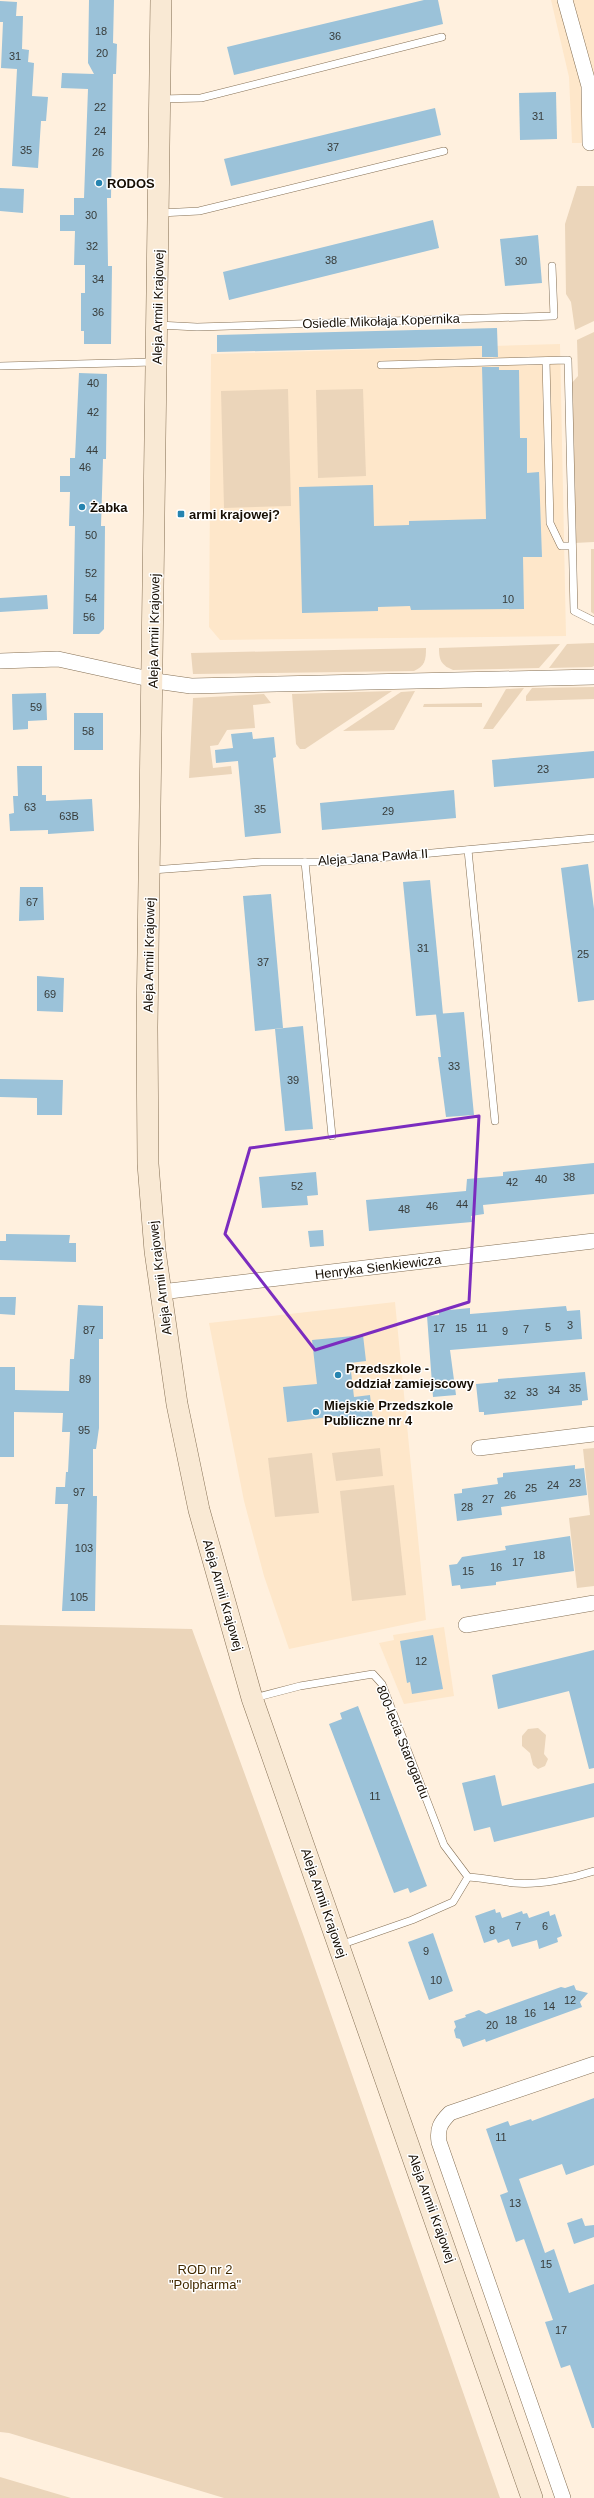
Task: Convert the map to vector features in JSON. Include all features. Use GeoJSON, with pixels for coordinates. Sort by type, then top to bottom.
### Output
{"type":"FeatureCollection","features":[{"type":"Feature","properties":{"kind":"main road","name":"Aleja Armii Krajowej"},"geometry":{"type":"LineString","coordinates":[[161,0],[158,362],[151,870],[147,1027],[148,1164],[155,1251],[177,1404],[199,1510],[252,1698],[532,2498]]}},
{"type":"Feature","properties":{"kind":"street"},"geometry":{"type":"LineString","coordinates":[[565,0],[589,86],[590,143]]}},
{"type":"Feature","properties":{"kind":"street"},"geometry":{"type":"LineString","coordinates":[[0,661],[58,659],[153,680],[191,686],[594,676]]}},
{"type":"Feature","properties":{"kind":"street","name":"Henryka Sienkiewicza"},"geometry":{"type":"LineString","coordinates":[[161,1292],[594,1241]]}},
{"type":"Feature","properties":{"kind":"street"},"geometry":{"type":"LineString","coordinates":[[479,1448],[594,1434]]}},
{"type":"Feature","properties":{"kind":"street"},"geometry":{"type":"LineString","coordinates":[[466,1625],[594,1603]]}},
{"type":"Feature","properties":{"kind":"street","name":"Aleja Armii Krajowej"},"geometry":{"type":"LineString","coordinates":[[563,2498],[439,2142],[438,2130],[443,2120],[450,2114],[594,2064]]}},
{"type":"Feature","properties":{"kind":"lane"},"geometry":{"type":"LineString","coordinates":[[160,99],[201,98],[442,37]]}},
{"type":"Feature","properties":{"kind":"lane"},"geometry":{"type":"LineString","coordinates":[[159,213],[199,211],[444,151]]}},
{"type":"Feature","properties":{"kind":"lane","name":"Osiedle Mikołaja Kopernika"},"geometry":{"type":"LineString","coordinates":[[158,325],[193,327],[554,316],[552,266]]}},
{"type":"Feature","properties":{"kind":"lane"},"geometry":{"type":"LineString","coordinates":[[380,365],[568,360],[574,611],[594,621]]}},
{"type":"Feature","properties":{"kind":"lane"},"geometry":{"type":"LineString","coordinates":[[546,361],[550,523],[561,546],[572,546]]}},
{"type":"Feature","properties":{"kind":"lane"},"geometry":{"type":"LineString","coordinates":[[0,366],[158,362]]}},
{"type":"Feature","properties":{"kind":"lane","name":"Aleja Jana Pawła II"},"geometry":{"type":"LineString","coordinates":[[151,870],[261,862],[335,862],[594,838]]}},
{"type":"Feature","properties":{"kind":"lane"},"geometry":{"type":"LineString","coordinates":[[468,850],[495,1121]]}},
{"type":"Feature","properties":{"kind":"lane"},"geometry":{"type":"LineString","coordinates":[[305,862],[332,1136]]}},
{"type":"Feature","properties":{"kind":"lane","name":"800-lecia Starogardu"},"geometry":{"type":"LineString","coordinates":[[252,1698],[300,1686],[373,1674],[382,1684],[444,1845],[468,1877]]}},
{"type":"Feature","properties":{"kind":"lane"},"geometry":{"type":"LineString","coordinates":[[339,1945],[412,1920],[453,1902],[468,1877],[516,1883],[558,1879],[594,1871]]}},
{"type":"Feature","properties":{"kind":"highlighted area"},"geometry":{"type":"Polygon","coordinates":[[[479,1116],[469,1302],[315,1350],[225,1234],[250,1148],[479,1116]]]}},
{"type":"Feature","properties":{"kind":"shaded area"},"geometry":{"type":"Polygon","coordinates":[[[551,0],[594,0],[594,143],[572,143],[569,77],[551,0]]]}},
{"type":"Feature","properties":{"kind":"shaded area"},"geometry":{"type":"Polygon","coordinates":[[[560,344],[566,636],[220,640],[209,627],[211,354],[560,344]]]}},
{"type":"Feature","properties":{"kind":"shaded area","name":"Miejskie Przedszkole Publiczne nr 4"},"geometry":{"type":"Polygon","coordinates":[[[395,1302],[426,1620],[289,1649],[264,1576],[244,1501],[209,1323],[395,1302]]]}},
{"type":"Feature","properties":{"kind":"shaded area"},"geometry":{"type":"Polygon","coordinates":[[[444,1627],[454,1696],[404,1704],[379,1643],[394,1640],[393,1635],[444,1627]]]}},
{"type":"Feature","properties":{"kind":"green space"},"geometry":{"type":"Polygon","coordinates":[[[577,186],[594,186],[594,321],[575,330],[571,302],[566,294],[565,224],[577,186]]]}},
{"type":"Feature","properties":{"kind":"green space"},"geometry":{"type":"Polygon","coordinates":[[[594,332],[594,542],[574,543],[571,384],[578,376],[577,340],[594,332]]]}},
{"type":"Feature","properties":{"kind":"green space"},"geometry":{"type":"Polygon","coordinates":[[[288,389],[291,506],[224,508],[221,391],[288,389]]]}},
{"type":"Feature","properties":{"kind":"green space"},"geometry":{"type":"Polygon","coordinates":[[[363,389],[366,476],[318,478],[316,390],[363,389]]]}},
{"type":"Feature","properties":{"kind":"green space"},"geometry":{"type":"Polygon","coordinates":[[[591,549],[594,549],[594,614],[591,612],[591,549]]]}},
{"type":"Feature","properties":{"kind":"green space"},"geometry":{"type":"Polygon","coordinates":[[[594,643],[594,666],[549,668],[567,644],[594,643]]]}},
{"type":"Feature","properties":{"kind":"green space"},"geometry":{"type":"Polygon","coordinates":[[[560,644],[539,668],[453,670],[443,664],[440,659],[439,652],[439,648],[560,644]]]}},
{"type":"Feature","properties":{"kind":"green space"},"geometry":{"type":"Polygon","coordinates":[[[426,648],[426,656],[423,665],[414,671],[193,674],[191,653],[426,648]]]}},
{"type":"Feature","properties":{"kind":"green space"},"geometry":{"type":"Polygon","coordinates":[[[594,687],[594,699],[526,701],[526,696],[532,688],[594,687]]]}},
{"type":"Feature","properties":{"kind":"green space"},"geometry":{"type":"Polygon","coordinates":[[[524,688],[493,729],[483,729],[506,689],[524,688]]]}},
{"type":"Feature","properties":{"kind":"green space"},"geometry":{"type":"Polygon","coordinates":[[[392,691],[305,749],[300,749],[296,744],[292,694],[392,691]]]}},
{"type":"Feature","properties":{"kind":"green space"},"geometry":{"type":"Polygon","coordinates":[[[415,691],[394,730],[343,731],[401,692],[415,691]]]}},
{"type":"Feature","properties":{"kind":"green space"},"geometry":{"type":"Polygon","coordinates":[[[264,694],[271,703],[253,705],[255,728],[227,730],[218,745],[210,746],[213,768],[231,766],[232,774],[189,778],[193,698],[264,694]]]}},
{"type":"Feature","properties":{"kind":"green space"},"geometry":{"type":"Polygon","coordinates":[[[482,703],[482,707],[423,707],[424,704],[482,703]]]}},
{"type":"Feature","properties":{"kind":"green space"},"geometry":{"type":"Polygon","coordinates":[[[380,1448],[383,1476],[336,1481],[332,1453],[380,1448]]]}},
{"type":"Feature","properties":{"kind":"green space"},"geometry":{"type":"Polygon","coordinates":[[[594,1448],[594,1586],[577,1588],[569,1518],[590,1515],[583,1449],[594,1448]]]}},
{"type":"Feature","properties":{"kind":"green space"},"geometry":{"type":"Polygon","coordinates":[[[312,1453],[319,1513],[275,1517],[268,1458],[312,1453]]]}},
{"type":"Feature","properties":{"kind":"green space"},"geometry":{"type":"Polygon","coordinates":[[[394,1485],[406,1595],[352,1601],[340,1491],[394,1485]]]}},
{"type":"Feature","properties":{"kind":"green space","name":"ROD nr 2 \"Polpharma\""},"geometry":{"type":"Polygon","coordinates":[[[0,1625],[192,1629],[304,1937],[500,2498],[224,2498],[9,2433],[0,2432],[0,1625]]]}},
{"type":"Feature","properties":{"kind":"green space"},"geometry":{"type":"Polygon","coordinates":[[[538,1728],[546,1735],[544,1754],[548,1759],[545,1766],[538,1769],[533,1765],[530,1753],[522,1746],[522,1736],[528,1729],[538,1728]]]}},
{"type":"Feature","properties":{"kind":"green space"},"geometry":{"type":"Polygon","coordinates":[[[0,2477],[71,2498],[0,2498],[0,2477]]]}},
{"type":"Feature","properties":{"kind":"building"},"geometry":{"type":"Polygon","coordinates":[[[89,0],[114,0],[113,43],[117,44],[116,74],[113,74],[111,198],[107,198],[108,266],[112,266],[111,344],[84,344],[84,331],[81,331],[81,293],[85,293],[85,265],[74,265],[75,231],[60,231],[60,215],[74,215],[74,198],[84,198],[88,89],[61,88],[62,73],[94,74],[88,63],[89,0]]]}},
{"type":"Feature","properties":{"kind":"building"},"geometry":{"type":"Polygon","coordinates":[[[424,0],[438,0],[443,24],[234,75],[227,47],[424,0]]]}},
{"type":"Feature","properties":{"kind":"building"},"geometry":{"type":"Polygon","coordinates":[[[0,1],[17,2],[16,16],[23,16],[22,49],[29,50],[28,62],[34,63],[32,96],[48,97],[46,121],[41,121],[38,168],[12,166],[17,69],[1,68],[3,22],[0,22],[0,1]]]}},
{"type":"Feature","properties":{"kind":"building"},"geometry":{"type":"Polygon","coordinates":[[[556,92],[557,139],[520,140],[519,93],[556,92]]]}},
{"type":"Feature","properties":{"kind":"building"},"geometry":{"type":"Polygon","coordinates":[[[435,108],[441,135],[231,186],[224,159],[435,108]]]}},
{"type":"Feature","properties":{"kind":"building"},"geometry":{"type":"Polygon","coordinates":[[[0,188],[24,189],[23,213],[0,211],[0,188]]]}},
{"type":"Feature","properties":{"kind":"building"},"geometry":{"type":"Polygon","coordinates":[[[433,220],[439,248],[229,300],[223,272],[433,220]]]}},
{"type":"Feature","properties":{"kind":"building"},"geometry":{"type":"Polygon","coordinates":[[[538,235],[542,283],[505,286],[500,239],[538,235]]]}},
{"type":"Feature","properties":{"kind":"building"},"geometry":{"type":"Polygon","coordinates":[[[497,328],[498,357],[482,357],[482,346],[217,352],[217,335],[497,328]]]}},
{"type":"Feature","properties":{"kind":"building"},"geometry":{"type":"Polygon","coordinates":[[[482,367],[499,367],[499,370],[519,370],[520,438],[527,438],[527,473],[539,472],[542,557],[523,557],[524,609],[411,610],[410,606],[378,607],[378,611],[302,613],[299,487],[373,485],[374,526],[409,525],[409,521],[486,519],[482,367]]]}},
{"type":"Feature","properties":{"kind":"building"},"geometry":{"type":"Polygon","coordinates":[[[79,373],[107,374],[106,459],[103,459],[101,526],[105,526],[104,629],[99,634],[73,634],[75,526],[69,526],[70,492],[60,492],[60,476],[70,476],[70,458],[75,458],[79,373]]]}},
{"type":"Feature","properties":{"kind":"building"},"geometry":{"type":"Polygon","coordinates":[[[47,595],[48,609],[0,612],[0,598],[47,595]]]}},
{"type":"Feature","properties":{"kind":"building"},"geometry":{"type":"Polygon","coordinates":[[[46,693],[47,720],[28,721],[28,729],[13,730],[12,694],[46,693]]]}},
{"type":"Feature","properties":{"kind":"building"},"geometry":{"type":"Polygon","coordinates":[[[74,713],[103,713],[103,750],[74,750],[74,713]]]}},
{"type":"Feature","properties":{"kind":"building"},"geometry":{"type":"Polygon","coordinates":[[[252,732],[253,739],[274,737],[276,757],[273,758],[281,833],[245,837],[238,761],[216,763],[215,750],[233,748],[231,734],[252,732]]]}},
{"type":"Feature","properties":{"kind":"building"},"geometry":{"type":"Polygon","coordinates":[[[594,751],[594,778],[494,787],[492,760],[594,751]]]}},
{"type":"Feature","properties":{"kind":"building"},"geometry":{"type":"Polygon","coordinates":[[[17,766],[42,766],[42,795],[46,795],[46,801],[92,799],[94,831],[48,834],[48,830],[10,831],[9,814],[14,813],[13,796],[18,796],[17,766]]]}},
{"type":"Feature","properties":{"kind":"building"},"geometry":{"type":"Polygon","coordinates":[[[454,790],[456,818],[322,830],[320,803],[454,790]]]}},
{"type":"Feature","properties":{"kind":"building"},"geometry":{"type":"Polygon","coordinates":[[[588,864],[594,909],[594,1000],[578,1002],[561,868],[588,864]]]}},
{"type":"Feature","properties":{"kind":"building"},"geometry":{"type":"Polygon","coordinates":[[[430,880],[443,1014],[416,1016],[403,882],[430,880]]]}},
{"type":"Feature","properties":{"kind":"building"},"geometry":{"type":"Polygon","coordinates":[[[20,887],[43,887],[44,920],[19,921],[20,887]]]}},
{"type":"Feature","properties":{"kind":"building"},"geometry":{"type":"Polygon","coordinates":[[[271,894],[283,1028],[255,1031],[243,896],[271,894]]]}},
{"type":"Feature","properties":{"kind":"building"},"geometry":{"type":"Polygon","coordinates":[[[37,976],[64,978],[63,1012],[37,1011],[37,976]]]}},
{"type":"Feature","properties":{"kind":"building"},"geometry":{"type":"Polygon","coordinates":[[[464,1012],[474,1115],[446,1117],[438,1057],[441,1057],[436,1014],[464,1012]]]}},
{"type":"Feature","properties":{"kind":"building"},"geometry":{"type":"Polygon","coordinates":[[[303,1026],[313,1129],[285,1131],[275,1029],[303,1026]]]}},
{"type":"Feature","properties":{"kind":"building"},"geometry":{"type":"Polygon","coordinates":[[[0,1079],[63,1080],[62,1115],[37,1115],[37,1098],[0,1097],[0,1079]]]}},
{"type":"Feature","properties":{"kind":"building"},"geometry":{"type":"Polygon","coordinates":[[[594,1163],[594,1194],[483,1205],[484,1214],[471,1216],[472,1222],[369,1231],[366,1200],[466,1191],[467,1179],[503,1176],[503,1172],[594,1163]]]}},
{"type":"Feature","properties":{"kind":"building"},"geometry":{"type":"Polygon","coordinates":[[[316,1172],[318,1195],[307,1196],[308,1205],[262,1208],[259,1177],[316,1172]]]}},
{"type":"Feature","properties":{"kind":"building"},"geometry":{"type":"Polygon","coordinates":[[[323,1230],[324,1246],[310,1247],[308,1231],[323,1230]]]}},
{"type":"Feature","properties":{"kind":"building"},"geometry":{"type":"Polygon","coordinates":[[[6,1234],[70,1235],[69,1243],[76,1243],[76,1262],[0,1260],[0,1241],[6,1241],[6,1234]]]}},
{"type":"Feature","properties":{"kind":"building"},"geometry":{"type":"Polygon","coordinates":[[[0,1297],[16,1297],[15,1315],[0,1314],[0,1297]]]}},
{"type":"Feature","properties":{"kind":"building"},"geometry":{"type":"Polygon","coordinates":[[[78,1305],[103,1306],[103,1339],[99,1339],[99,1428],[96,1449],[93,1449],[93,1496],[97,1496],[95,1611],[62,1611],[68,1504],[55,1504],[56,1487],[65,1487],[66,1472],[68,1472],[70,1432],[62,1432],[63,1413],[14,1412],[14,1457],[0,1457],[0,1367],[15,1367],[15,1390],[69,1391],[70,1359],[74,1359],[78,1305]]]}},
{"type":"Feature","properties":{"kind":"building"},"geometry":{"type":"Polygon","coordinates":[[[566,1306],[567,1311],[580,1310],[582,1339],[450,1350],[456,1395],[433,1397],[427,1316],[439,1315],[439,1311],[470,1308],[470,1314],[566,1306]]]}},
{"type":"Feature","properties":{"kind":"building","name":"Przedszkole - oddział zamiejscowy"},"geometry":{"type":"Polygon","coordinates":[[[363,1335],[366,1361],[350,1363],[354,1397],[370,1395],[373,1421],[338,1425],[337,1416],[287,1422],[283,1387],[317,1384],[312,1340],[363,1335]]]}},
{"type":"Feature","properties":{"kind":"building"},"geometry":{"type":"Polygon","coordinates":[[[585,1372],[588,1400],[582,1401],[582,1405],[484,1415],[484,1412],[479,1412],[476,1384],[498,1382],[498,1379],[585,1372]]]}},
{"type":"Feature","properties":{"kind":"building"},"geometry":{"type":"Polygon","coordinates":[[[575,1465],[575,1469],[584,1468],[587,1495],[501,1507],[502,1515],[457,1521],[454,1494],[462,1493],[462,1489],[498,1484],[497,1478],[503,1477],[503,1473],[575,1465]]]}},
{"type":"Feature","properties":{"kind":"building"},"geometry":{"type":"Polygon","coordinates":[[[570,1536],[574,1571],[496,1582],[496,1585],[461,1589],[460,1585],[452,1586],[449,1565],[457,1564],[462,1557],[506,1550],[505,1546],[570,1536]]]}},
{"type":"Feature","properties":{"kind":"building"},"geometry":{"type":"Polygon","coordinates":[[[433,1635],[443,1689],[412,1694],[410,1682],[407,1683],[400,1641],[433,1635]]]}},
{"type":"Feature","properties":{"kind":"building"},"geometry":{"type":"Polygon","coordinates":[[[594,1650],[594,1768],[589,1769],[569,1691],[498,1709],[492,1675],[594,1650]]]}},
{"type":"Feature","properties":{"kind":"building"},"geometry":{"type":"Polygon","coordinates":[[[358,1706],[427,1886],[410,1893],[408,1888],[394,1893],[329,1724],[342,1719],[340,1713],[358,1706]]]}},
{"type":"Feature","properties":{"kind":"building"},"geometry":{"type":"Polygon","coordinates":[[[495,1775],[502,1806],[594,1783],[594,1817],[494,1842],[490,1827],[474,1831],[462,1783],[495,1775]]]}},
{"type":"Feature","properties":{"kind":"building"},"geometry":{"type":"Polygon","coordinates":[[[495,1909],[496,1913],[500,1912],[502,1918],[522,1911],[523,1914],[527,1913],[529,1918],[549,1911],[550,1916],[555,1914],[562,1936],[557,1938],[558,1942],[539,1949],[537,1940],[512,1947],[509,1939],[498,1943],[496,1939],[484,1943],[475,1916],[495,1909]]]}},
{"type":"Feature","properties":{"kind":"building"},"geometry":{"type":"Polygon","coordinates":[[[433,1933],[453,1991],[429,2000],[408,1942],[433,1933]]]}},
{"type":"Feature","properties":{"kind":"building"},"geometry":{"type":"Polygon","coordinates":[[[574,1985],[576,1990],[588,1993],[580,2002],[582,2007],[486,2042],[485,2039],[463,2047],[460,2039],[456,2038],[454,2030],[456,2027],[454,2021],[466,2017],[465,2015],[479,2010],[486,2014],[561,1987],[565,1988],[574,1985]]]}},
{"type":"Feature","properties":{"kind":"building"},"geometry":{"type":"Polygon","coordinates":[[[594,2098],[594,2165],[566,2175],[562,2164],[519,2179],[545,2253],[554,2249],[569,2293],[594,2284],[594,2428],[592,2428],[570,2365],[561,2368],[545,2322],[553,2320],[524,2239],[516,2242],[500,2195],[508,2192],[486,2129],[508,2121],[510,2126],[531,2119],[532,2121],[594,2098]]]}},
{"type":"Feature","properties":{"kind":"building"},"geometry":{"type":"Polygon","coordinates":[[[582,2218],[585,2226],[594,2225],[594,2237],[574,2244],[567,2223],[582,2218]]]}},
{"type":"Feature","properties":{"kind":"place","name":"RODOS"},"geometry":{"type":"Point","coordinates":[99,183]}},
{"type":"Feature","properties":{"kind":"place","name":"Żabka"},"geometry":{"type":"Point","coordinates":[82,507]}},
{"type":"Feature","properties":{"kind":"place","name":"armi krajowej?"},"geometry":{"type":"Point","coordinates":[181,514]}},
{"type":"Feature","properties":{"kind":"place","name":"Przedszkole - oddział zamiejscowy"},"geometry":{"type":"Point","coordinates":[338,1375]}},
{"type":"Feature","properties":{"kind":"place","name":"Miejskie Przedszkole Publiczne nr 4"},"geometry":{"type":"Point","coordinates":[316,1412]}}]}
